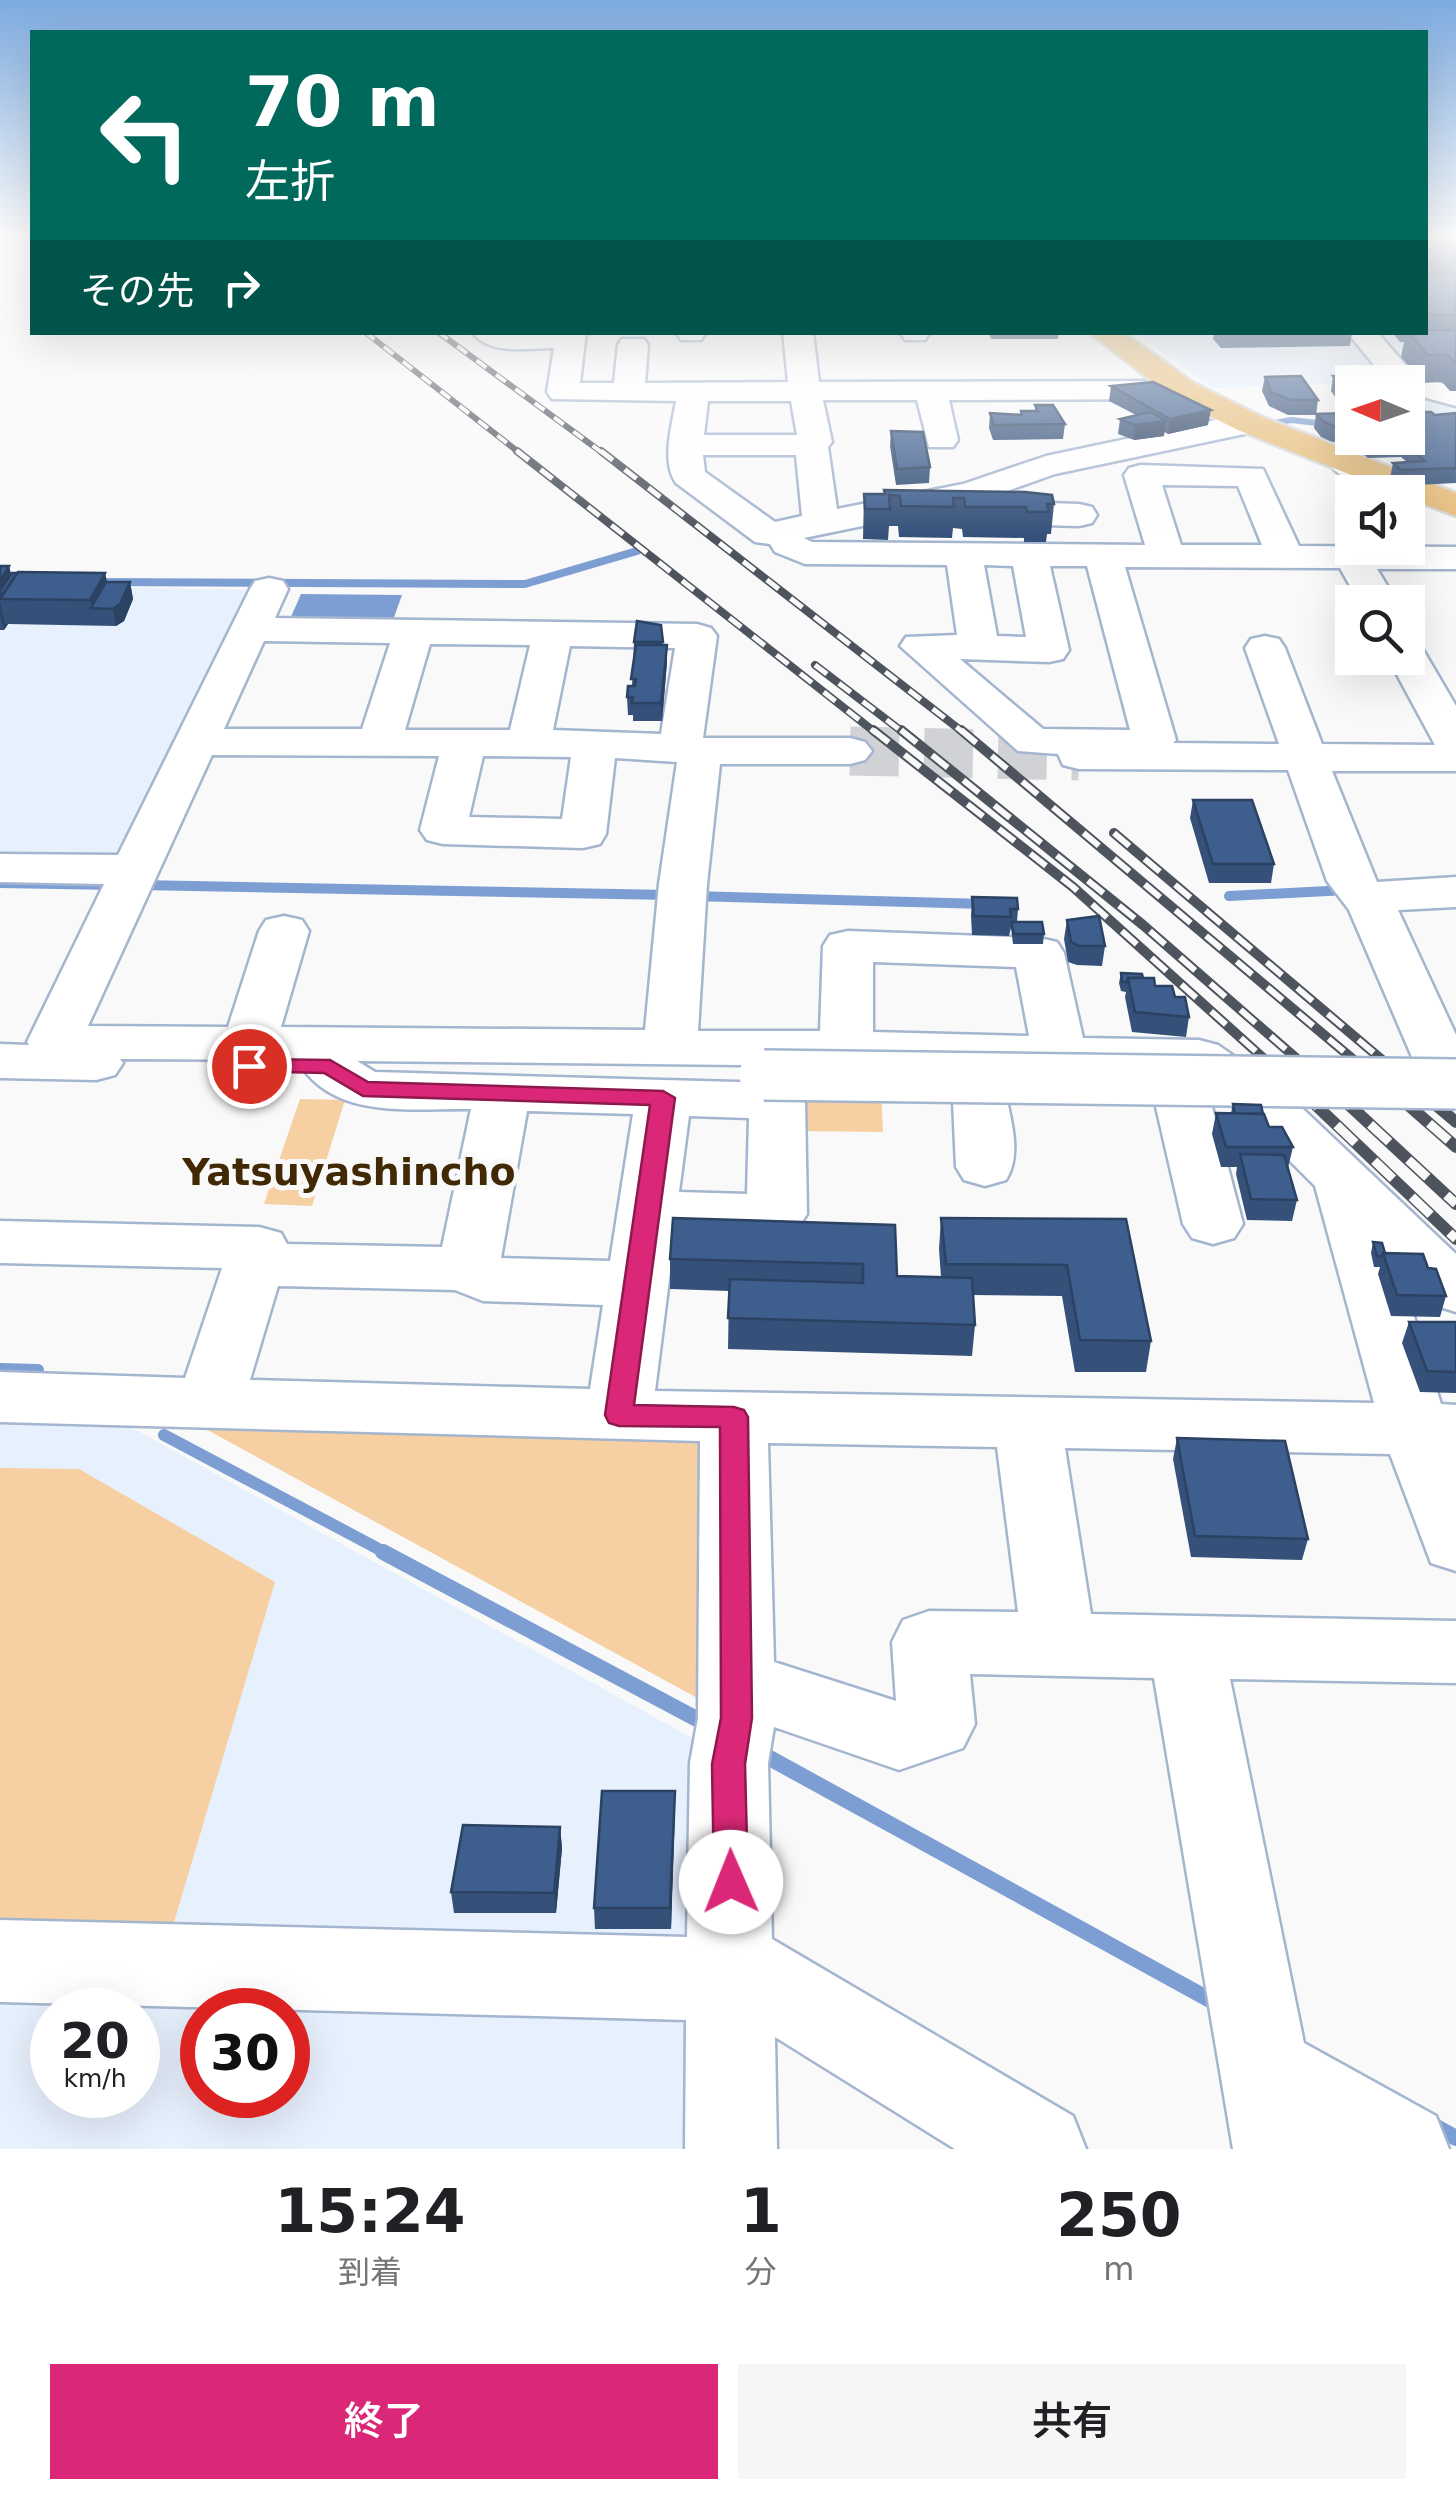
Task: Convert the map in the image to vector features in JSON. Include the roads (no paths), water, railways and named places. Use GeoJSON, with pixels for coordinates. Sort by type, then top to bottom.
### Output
{"type":"FeatureCollection","features":[{"type":"Feature","properties":{"kind":"main road"},"geometry":{"type":"LineString","coordinates":[[1109,336],[1183,390],[1249,423],[1438,503]]}},
{"type":"Feature","properties":{"kind":"street"},"geometry":{"type":"LineString","coordinates":[[492,336],[563,336]]}},
{"type":"Feature","properties":{"kind":"street"},"geometry":{"type":"LineString","coordinates":[[570,336],[563,392],[624,402],[693,392],[1183,390]]}},
{"type":"Feature","properties":{"kind":"street"},"geometry":{"type":"LineString","coordinates":[[686,444],[815,442],[799,336]]}},
{"type":"Feature","properties":{"kind":"street"},"geometry":{"type":"LineString","coordinates":[[1364,336],[1389,365]]}},
{"type":"Feature","properties":{"kind":"street"},"geometry":{"type":"LineString","coordinates":[[624,402],[633,346]]}},
{"type":"Feature","properties":{"kind":"street"},"geometry":{"type":"LineString","coordinates":[[737,355],[738,392]]}},
{"type":"Feature","properties":{"kind":"street"},"geometry":{"type":"LineString","coordinates":[[976,360],[988,391]]}},
{"type":"Feature","properties":{"kind":"street"},"geometry":{"type":"LineString","coordinates":[[1425,389],[1456,397]]}},
{"type":"Feature","properties":{"kind":"street"},"geometry":{"type":"LineString","coordinates":[[932,391],[941,440]]}},
{"type":"Feature","properties":{"kind":"street"},"geometry":{"type":"LineString","coordinates":[[693,392],[686,444],[688,476],[768,534],[805,553],[1335,558]]}},
{"type":"Feature","properties":{"kind":"street"},"geometry":{"type":"LineString","coordinates":[[768,534],[972,492],[1010,482],[1032,470],[1249,423]]}},
{"type":"Feature","properties":{"kind":"street"},"geometry":{"type":"LineString","coordinates":[[811,445],[821,522]]}},
{"type":"Feature","properties":{"kind":"street"},"geometry":{"type":"LineString","coordinates":[[1342,461],[1359,475]]}},
{"type":"Feature","properties":{"kind":"street"},"geometry":{"type":"LineString","coordinates":[[1032,470],[1050,475],[1072,492],[1097,556],[1154,740]]}},
{"type":"Feature","properties":{"kind":"street"},"geometry":{"type":"LineString","coordinates":[[1168,557],[1141,475],[1251,476],[1286,558]]}},
{"type":"Feature","properties":{"kind":"street"},"geometry":{"type":"LineString","coordinates":[[1425,556],[1456,555],[1438,503]]}},
{"type":"Feature","properties":{"kind":"street"},"geometry":{"type":"LineString","coordinates":[[945,511],[1079,515]]}},
{"type":"Feature","properties":{"kind":"street"},"geometry":{"type":"LineString","coordinates":[[964,555],[979,646]]}},
{"type":"Feature","properties":{"kind":"street"},"geometry":{"type":"LineString","coordinates":[[1030,556],[1049,650],[920,646],[1033,742],[1154,740],[1215,744],[1258,756]]}},
{"type":"Feature","properties":{"kind":"street"},"geometry":{"type":"LineString","coordinates":[[268,589],[54,1042],[249,1044],[667,1074],[776,1102],[777,1214],[648,1212]]}},
{"type":"Feature","properties":{"kind":"street"},"geometry":{"type":"LineString","coordinates":[[250,629],[697,636],[667,1074],[619,1415]]}},
{"type":"Feature","properties":{"kind":"street"},"geometry":{"type":"LineString","coordinates":[[380,742],[414,632]]}},
{"type":"Feature","properties":{"kind":"street"},"geometry":{"type":"LineString","coordinates":[[529,743],[552,634]]}},
{"type":"Feature","properties":{"kind":"street"},"geometry":{"type":"LineString","coordinates":[[1266,648],[1360,892],[1372,907],[1442,1064],[1455,1071]]}},
{"type":"Feature","properties":{"kind":"street"},"geometry":{"type":"LineString","coordinates":[[1418,675],[1456,744]]}},
{"type":"Feature","properties":{"kind":"street"},"geometry":{"type":"LineString","coordinates":[[198,742],[464,742],[850,751]]}},
{"type":"Feature","properties":{"kind":"street"},"geometry":{"type":"LineString","coordinates":[[464,742],[442,830],[582,834],[595,744]]}},
{"type":"Feature","properties":{"kind":"street"},"geometry":{"type":"LineString","coordinates":[[1079,756],[1456,758]]}},
{"type":"Feature","properties":{"kind":"street"},"geometry":{"type":"LineString","coordinates":[[0,868],[130,880]]}},
{"type":"Feature","properties":{"kind":"street"},"geometry":{"type":"LineString","coordinates":[[1360,892],[1456,892]]}},
{"type":"Feature","properties":{"kind":"street"},"geometry":{"type":"LineString","coordinates":[[249,1044],[284,931]]}},
{"type":"Feature","properties":{"kind":"street"},"geometry":{"type":"LineString","coordinates":[[846,1048],[848,946],[1040,953],[1059,1052]]}},
{"type":"Feature","properties":{"kind":"street"},"geometry":{"type":"LineString","coordinates":[[330,1066],[363,1089],[502,1093],[846,1048],[976,1074],[1178,1078]]}},
{"type":"Feature","properties":{"kind":"street"},"geometry":{"type":"LineString","coordinates":[[976,1074],[1059,1052],[1264,1102],[1456,1290]]}},
{"type":"Feature","properties":{"kind":"street"},"geometry":{"type":"LineString","coordinates":[[0,1061],[764,1075],[1455,1071]]}},
{"type":"Feature","properties":{"kind":"street"},"geometry":{"type":"LineString","coordinates":[[976,1074],[985,1168]]}},
{"type":"Feature","properties":{"kind":"street"},"geometry":{"type":"LineString","coordinates":[[1178,1078],[1214,1224]]}},
{"type":"Feature","properties":{"kind":"street"},"geometry":{"type":"LineString","coordinates":[[468,1269],[502,1093]]}},
{"type":"Feature","properties":{"kind":"street"},"geometry":{"type":"LineString","coordinates":[[1343,1183],[1435,1430],[1456,1544]]}},
{"type":"Feature","properties":{"kind":"street"},"geometry":{"type":"LineString","coordinates":[[0,1242],[259,1248],[210,1401]]}},
{"type":"Feature","properties":{"kind":"street"},"geometry":{"type":"LineString","coordinates":[[254,1264],[468,1269],[483,1279],[637,1284]]}},
{"type":"Feature","properties":{"kind":"street"},"geometry":{"type":"LineString","coordinates":[[0,1397],[619,1415],[1435,1430]]}},
{"type":"Feature","properties":{"kind":"street"},"geometry":{"type":"LineString","coordinates":[[731,2149],[734,1417]]}},
{"type":"Feature","properties":{"kind":"street"},"geometry":{"type":"LineString","coordinates":[[1028,1423],[1060,1645]]}},
{"type":"Feature","properties":{"kind":"street"},"geometry":{"type":"LineString","coordinates":[[734,1721],[899,1736],[936,1724],[929,1642],[1456,1652]]}},
{"type":"Feature","properties":{"kind":"street"},"geometry":{"type":"LineString","coordinates":[[1186,1647],[1272,2110],[1404,2149]]}},
{"type":"Feature","properties":{"kind":"street"},"geometry":{"type":"LineString","coordinates":[[0,1961],[733,1970],[1040,2149]]}},
{"type":"Feature","properties":{"kind":"water"},"geometry":{"type":"Polygon","coordinates":[[[301,594],[402,595],[393,620],[290,619],[301,594]]]}},
{"type":"Feature","properties":{"kind":"waterway"},"geometry":{"type":"LineString","coordinates":[[1275,423],[1291,420],[1335,425]]}},
{"type":"Feature","properties":{"kind":"waterway"},"geometry":{"type":"LineString","coordinates":[[91,582],[525,584],[637,551]]}},
{"type":"Feature","properties":{"kind":"waterway"},"geometry":{"type":"LineString","coordinates":[[0,883],[115,885]]}},
{"type":"Feature","properties":{"kind":"waterway"},"geometry":{"type":"LineString","coordinates":[[139,885],[670,895]]}},
{"type":"Feature","properties":{"kind":"waterway"},"geometry":{"type":"LineString","coordinates":[[1229,896],[1347,890]]}},
{"type":"Feature","properties":{"kind":"waterway"},"geometry":{"type":"LineString","coordinates":[[693,896],[985,904]]}},
{"type":"Feature","properties":{"kind":"waterway"},"geometry":{"type":"LineString","coordinates":[[0,1369],[38,1370]]}},
{"type":"Feature","properties":{"kind":"waterway"},"geometry":{"type":"LineString","coordinates":[[164,1435],[388,1554]]}},
{"type":"Feature","properties":{"kind":"waterway"},"geometry":{"type":"LineString","coordinates":[[383,1552],[708,1725]]}},
{"type":"Feature","properties":{"kind":"waterway"},"geometry":{"type":"LineString","coordinates":[[755,1750],[1221,2006]]}},
{"type":"Feature","properties":{"kind":"waterway"},"geometry":{"type":"LineString","coordinates":[[1429,2123],[1456,2138]]}},
{"type":"Feature","properties":{"kind":"tunnel"},"geometry":{"type":"LineString","coordinates":[[850,751],[1079,756]]}},
{"type":"Feature","properties":{"kind":"railway"},"geometry":{"type":"LineString","coordinates":[[370,336],[521,454]]}},
{"type":"Feature","properties":{"kind":"railway"},"geometry":{"type":"LineString","coordinates":[[444,336],[604,454]]}},
{"type":"Feature","properties":{"kind":"railway"},"geometry":{"type":"LineString","coordinates":[[517,451],[876,733]]}},
{"type":"Feature","properties":{"kind":"railway"},"geometry":{"type":"LineString","coordinates":[[601,451],[964,733]]}},
{"type":"Feature","properties":{"kind":"railway"},"geometry":{"type":"LineString","coordinates":[[815,665],[904,733]]}},
{"type":"Feature","properties":{"kind":"railway"},"geometry":{"type":"LineString","coordinates":[[873,730],[1073,887],[1301,1092]]}},
{"type":"Feature","properties":{"kind":"railway"},"geometry":{"type":"LineString","coordinates":[[901,730],[1143,925],[1335,1092]]}},
{"type":"Feature","properties":{"kind":"railway"},"geometry":{"type":"LineString","coordinates":[[961,730],[1392,1092]]}},
{"type":"Feature","properties":{"kind":"railway"},"geometry":{"type":"LineString","coordinates":[[1114,833],[1420,1092]]}},
{"type":"Feature","properties":{"kind":"railway"},"geometry":{"type":"LineString","coordinates":[[1299,1089],[1456,1239]]}},
{"type":"Feature","properties":{"kind":"railway"},"geometry":{"type":"LineString","coordinates":[[1332,1089],[1456,1204]]}},
{"type":"Feature","properties":{"kind":"railway"},"geometry":{"type":"LineString","coordinates":[[1390,1089],[1456,1147]]}},
{"type":"Feature","properties":{"kind":"railway"},"geometry":{"type":"LineString","coordinates":[[1417,1089],[1456,1122]]}},
{"type":"Feature","properties":{"kind":"district","name":"Yatsuyashincho"},"geometry":{"type":"Point","coordinates":[349,1172]}}]}
